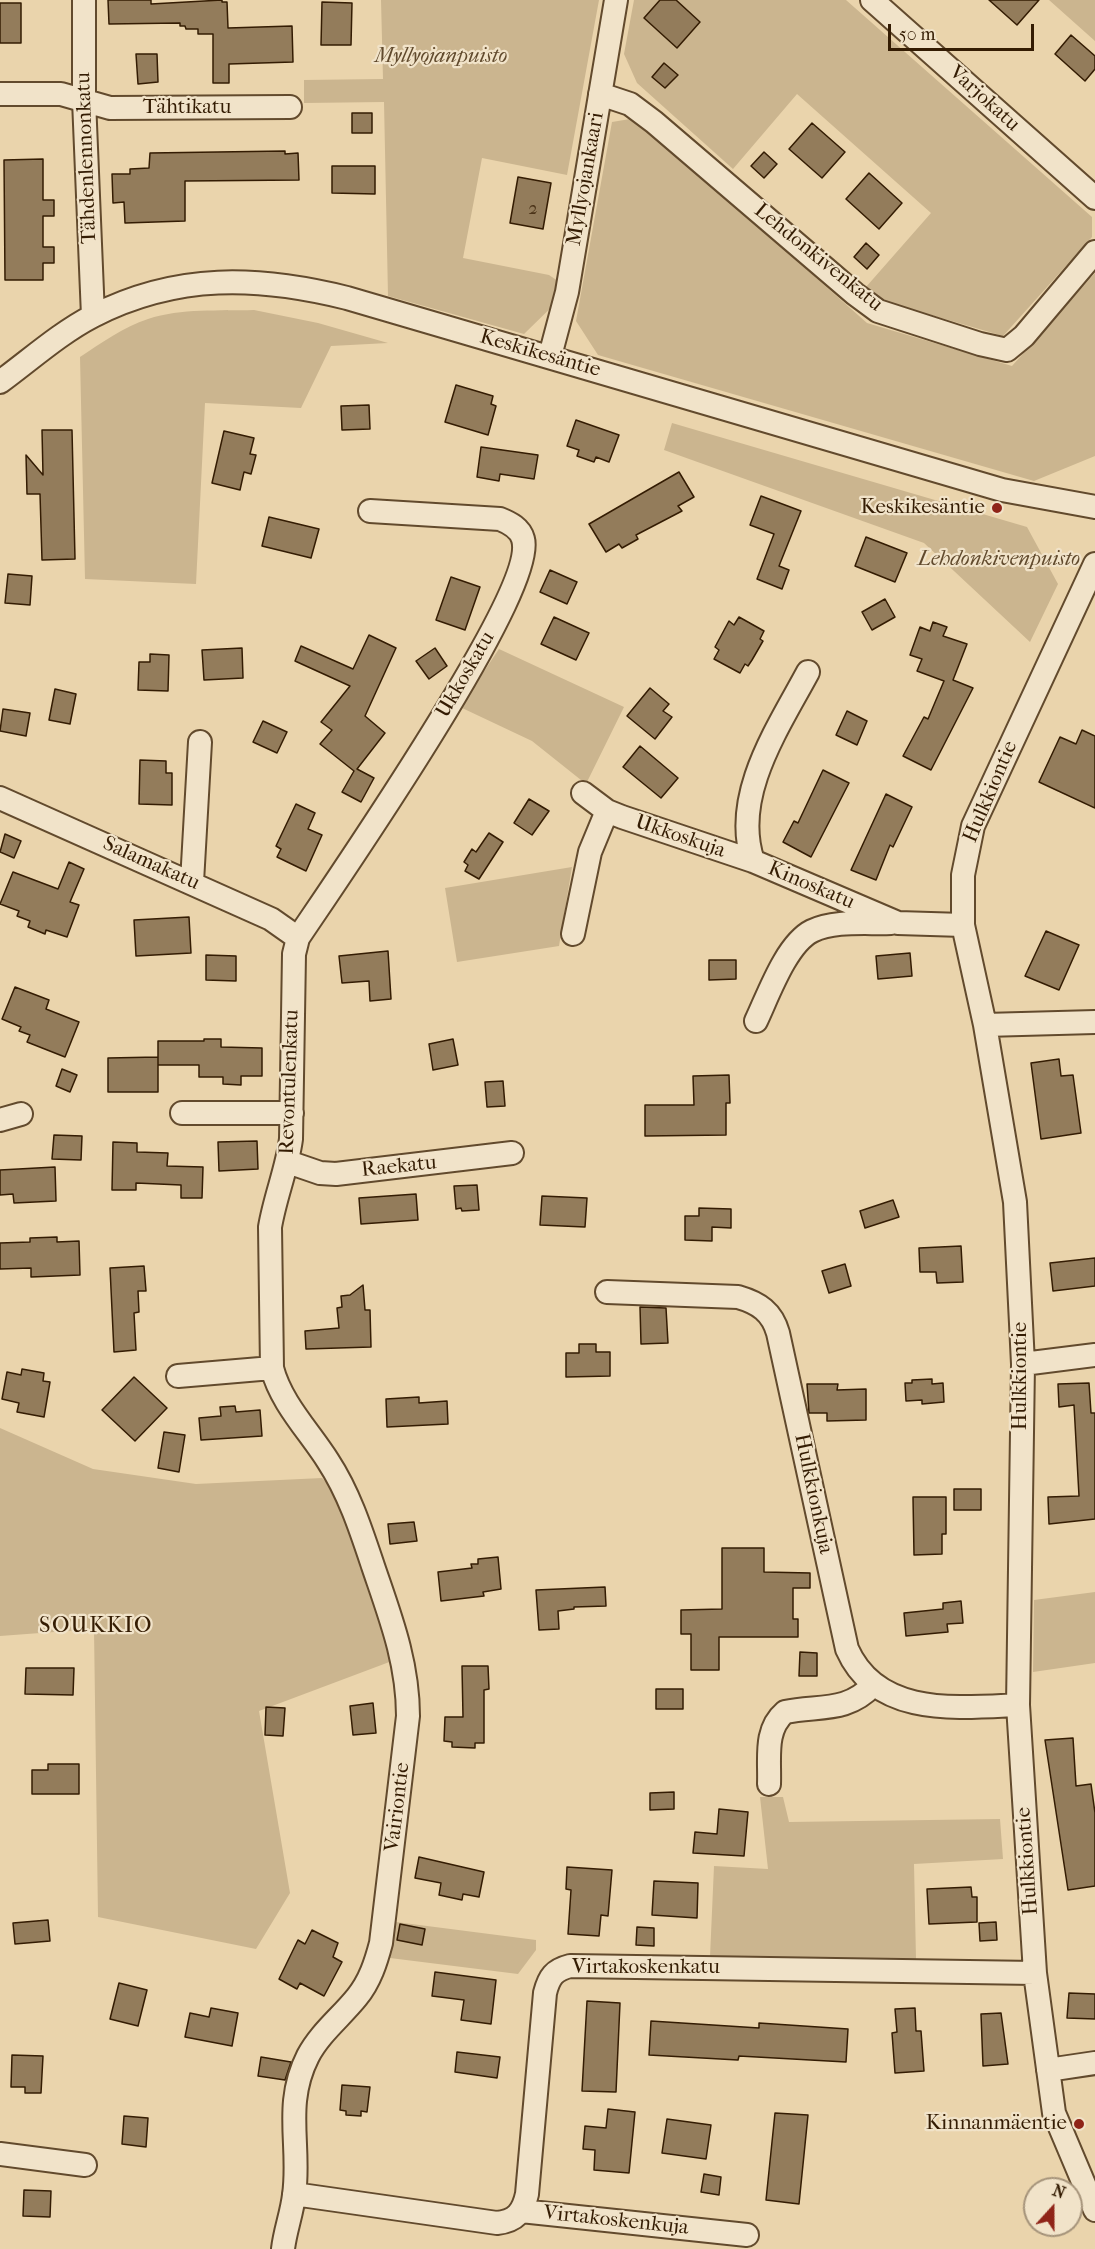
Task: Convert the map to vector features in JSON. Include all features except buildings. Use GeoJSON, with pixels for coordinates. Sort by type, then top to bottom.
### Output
{"type":"FeatureCollection","features":[{"type":"Feature","properties":{"kind":"street","name":"Tähdenlennonkatu"},"geometry":{"type":"LineString","coordinates":[[84,0],[84,100],[93,316]]}},
{"type":"Feature","properties":{"kind":"street","name":"Myllyojankaari"},"geometry":{"type":"LineString","coordinates":[[550,356],[567,292],[616,0]]}},
{"type":"Feature","properties":{"kind":"street","name":"Varjokatu"},"geometry":{"type":"LineString","coordinates":[[872,0],[1095,198]]}},
{"type":"Feature","properties":{"kind":"street","name":"Tähtikatu"},"geometry":{"type":"LineString","coordinates":[[0,94],[61,94],[110,108],[290,107]]}},
{"type":"Feature","properties":{"kind":"street","name":"Lehdonkivenkatu"},"geometry":{"type":"LineString","coordinates":[[600,94],[630,105],[654,122],[855,294],[878,311],[980,344],[1007,350],[1024,336],[1095,252]]}},
{"type":"Feature","properties":{"kind":"street","name":"Keskikesäntie"},"geometry":{"type":"LineString","coordinates":[[0,382],[93,316],[174,288],[201,283],[257,281],[287,284],[347,298],[550,356],[1002,490],[1095,507]]}},
{"type":"Feature","properties":{"kind":"street","name":"Ukkoskatu"},"geometry":{"type":"LineString","coordinates":[[298,938],[484,648],[524,550],[524,540],[519,531],[510,523],[500,519],[370,511]]}},
{"type":"Feature","properties":{"kind":"street","name":"Hulkkiontie"},"geometry":{"type":"LineString","coordinates":[[1095,564],[972,826],[963,875],[963,925],[985,1025],[1015,1202],[1023,1364],[1017,1649],[1018,1705],[1035,1973],[1054,2113],[1095,2210]]}},
{"type":"Feature","properties":{"kind":"street","name":"Kinoskatu"},"geometry":{"type":"LineString","coordinates":[[808,672],[771,740],[750,801],[746,824],[747,844],[753,861],[898,923],[963,925]]}},
{"type":"Feature","properties":{"kind":"street"},"geometry":{"type":"LineString","coordinates":[[192,882],[200,742]]}},
{"type":"Feature","properties":{"kind":"street","name":"Ukkoskuja"},"geometry":{"type":"LineString","coordinates":[[583,793],[607,811],[753,861]]}},
{"type":"Feature","properties":{"kind":"street","name":"Salamakatu"},"geometry":{"type":"LineString","coordinates":[[0,798],[271,919],[298,938]]}},
{"type":"Feature","properties":{"kind":"street","name":"Ukkoskuja"},"geometry":{"type":"LineString","coordinates":[[573,934],[590,852],[607,811]]}},
{"type":"Feature","properties":{"kind":"street"},"geometry":{"type":"LineString","coordinates":[[756,1022],[784,963],[797,944],[812,931],[831,926],[898,923]]}},
{"type":"Feature","properties":{"kind":"street","name":"Revontulenkatu"},"geometry":{"type":"LineString","coordinates":[[272,1368],[270,1227],[288,1162],[292,1113],[293,971],[298,938]]}},
{"type":"Feature","properties":{"kind":"street"},"geometry":{"type":"LineString","coordinates":[[985,1025],[1095,1022]]}},
{"type":"Feature","properties":{"kind":"street"},"geometry":{"type":"LineString","coordinates":[[182,1113],[292,1113]]}},
{"type":"Feature","properties":{"kind":"street","name":"Raekatu"},"geometry":{"type":"LineString","coordinates":[[288,1162],[320,1173],[336,1174],[513,1153]]}},
{"type":"Feature","properties":{"kind":"street","name":"Hulkkionkuja"},"geometry":{"type":"LineString","coordinates":[[607,1292],[738,1297],[764,1308],[774,1320],[847,1649],[861,1676],[873,1685],[903,1699],[940,1707],[1018,1705]]}},
{"type":"Feature","properties":{"kind":"street"},"geometry":{"type":"LineString","coordinates":[[1023,1364],[1095,1355]]}},
{"type":"Feature","properties":{"kind":"street"},"geometry":{"type":"LineString","coordinates":[[178,1376],[272,1368]]}},
{"type":"Feature","properties":{"kind":"street","name":"Vairiontie"},"geometry":{"type":"LineString","coordinates":[[272,1368],[276,1382],[286,1400],[329,1462],[350,1504],[400,1646],[408,1693],[406,1738],[381,1943],[376,1962],[359,1995],[318,2041],[301,2073],[294,2112],[294,2194],[282,2249]]}},
{"type":"Feature","properties":{"kind":"street"},"geometry":{"type":"LineString","coordinates":[[770,1784],[770,1737],[777,1719],[785,1712],[849,1703],[861,1697],[873,1685]]}},
{"type":"Feature","properties":{"kind":"street","name":"Virtakoskenkatu"},"geometry":{"type":"LineString","coordinates":[[521,2211],[527,2194],[545,1993],[552,1974],[560,1969],[570,1966],[1035,1973]]}},
{"type":"Feature","properties":{"kind":"street"},"geometry":{"type":"LineString","coordinates":[[1048,2070],[1095,2063]]}},
{"type":"Feature","properties":{"kind":"street"},"geometry":{"type":"LineString","coordinates":[[0,2154],[85,2165]]}},
{"type":"Feature","properties":{"kind":"street"},"geometry":{"type":"LineString","coordinates":[[294,2194],[497,2223],[508,2222],[521,2211]]}},
{"type":"Feature","properties":{"kind":"street","name":"Virtakoskenkuja"},"geometry":{"type":"LineString","coordinates":[[521,2211],[747,2235]]}},
{"type":"Feature","properties":{"kind":"green space","name":"Myllyojanpuisto"},"geometry":{"type":"Polygon","coordinates":[[[381,0],[599,0],[567,175],[482,158],[463,258],[549,275],[567,287],[567,292],[524,334],[388,296],[384,102],[304,103],[304,80],[383,79],[381,0]]]}},
{"type":"Feature","properties":{"kind":"green space"},"geometry":{"type":"Polygon","coordinates":[[[634,0],[846,0],[1092,217],[1092,237],[1003,336],[880,300],[866,287],[931,213],[797,94],[733,169],[637,83],[624,54],[634,0]]]}},
{"type":"Feature","properties":{"kind":"green space"},"geometry":{"type":"Polygon","coordinates":[[[1049,0],[1095,0],[1095,41],[1049,0]]]}},
{"type":"Feature","properties":{"kind":"green space"},"geometry":{"type":"Polygon","coordinates":[[[636,118],[867,323],[1012,366],[1095,273],[1095,456],[1034,481],[598,355],[576,321],[612,122],[636,118]]]}},
{"type":"Feature","properties":{"kind":"green space"},"geometry":{"type":"Polygon","coordinates":[[[254,310],[318,323],[388,343],[331,346],[301,408],[205,403],[196,584],[85,579],[80,357],[130,326],[161,315],[201,311],[254,310]]]}},
{"type":"Feature","properties":{"kind":"green space","name":"Lehdonkivenpuisto"},"geometry":{"type":"Polygon","coordinates":[[[672,423],[1027,527],[1058,584],[1030,642],[924,543],[664,450],[672,423]]]}},
{"type":"Feature","properties":{"kind":"green space"},"geometry":{"type":"Polygon","coordinates":[[[499,649],[624,707],[586,784],[532,741],[460,707],[499,649]]]}},
{"type":"Feature","properties":{"kind":"green space"},"geometry":{"type":"Polygon","coordinates":[[[572,867],[559,946],[457,962],[445,888],[572,867]]]}},
{"type":"Feature","properties":{"kind":"green space"},"geometry":{"type":"Polygon","coordinates":[[[0,1428],[93,1469],[196,1484],[322,1478],[337,1492],[358,1543],[392,1661],[259,1711],[290,1893],[256,1949],[98,1917],[94,1629],[0,1636],[0,1428]]]}},
{"type":"Feature","properties":{"kind":"green space"},"geometry":{"type":"Polygon","coordinates":[[[1095,1592],[1095,1663],[1033,1672],[1034,1600],[1095,1592]]]}},
{"type":"Feature","properties":{"kind":"green space"},"geometry":{"type":"Polygon","coordinates":[[[760,1797],[783,1797],[789,1822],[1000,1819],[1003,1859],[914,1864],[916,1959],[710,1957],[714,1866],[768,1869],[760,1797]]]}},
{"type":"Feature","properties":{"kind":"green space"},"geometry":{"type":"Polygon","coordinates":[[[396,1922],[536,1940],[536,1950],[518,1974],[390,1958],[396,1922]]]}},
{"type":"Feature","properties":{"kind":"place","name":"Keskikesäntie"},"geometry":{"type":"Point","coordinates":[997,508]}},
{"type":"Feature","properties":{"kind":"place","name":"Kinnanmäentie"},"geometry":{"type":"Point","coordinates":[1079,2124]}},
{"type":"Feature","properties":{"kind":"district","name":"SOUKKIO"},"geometry":{"type":"Point","coordinates":[96,1627]}}]}
